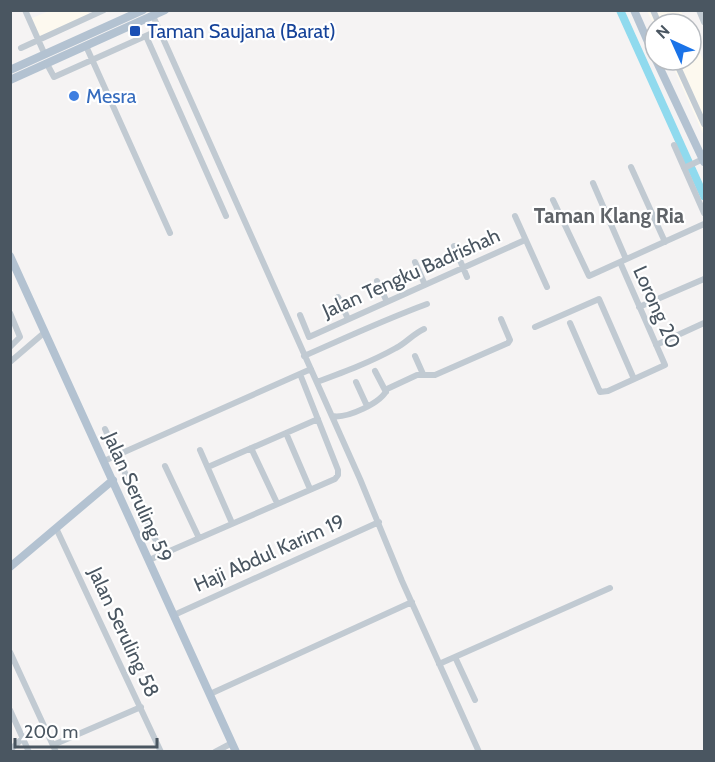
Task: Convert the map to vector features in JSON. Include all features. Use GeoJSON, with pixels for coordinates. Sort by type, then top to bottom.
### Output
{"type":"FeatureCollection","features":[{"type":"Feature","properties":{"kind":"main road"},"geometry":{"type":"LineString","coordinates":[[10,70],[143,10]]}},
{"type":"Feature","properties":{"kind":"main road"},"geometry":{"type":"LineString","coordinates":[[10,80],[165,10]]}},
{"type":"Feature","properties":{"kind":"main road"},"geometry":{"type":"LineString","coordinates":[[634,10],[643,31]]}},
{"type":"Feature","properties":{"kind":"main road"},"geometry":{"type":"LineString","coordinates":[[661,72],[704,160]]}},
{"type":"Feature","properties":{"kind":"main road","name":"Jalan Seruling 59"},"geometry":{"type":"LineString","coordinates":[[10,256],[234,747]]}},
{"type":"Feature","properties":{"kind":"main road"},"geometry":{"type":"LineString","coordinates":[[10,567],[112,480]]}},
{"type":"Feature","properties":{"kind":"street"},"geometry":{"type":"LineString","coordinates":[[25,10],[45,55]]}},
{"type":"Feature","properties":{"kind":"street"},"geometry":{"type":"LineString","coordinates":[[21,48],[91,13],[104,10]]}},
{"type":"Feature","properties":{"kind":"street"},"geometry":{"type":"LineString","coordinates":[[699,10],[705,22]]}},
{"type":"Feature","properties":{"kind":"street"},"geometry":{"type":"LineString","coordinates":[[153,16],[479,752]]}},
{"type":"Feature","properties":{"kind":"street"},"geometry":{"type":"LineString","coordinates":[[47,64],[54,77],[159,30]]}},
{"type":"Feature","properties":{"kind":"street"},"geometry":{"type":"LineString","coordinates":[[146,36],[226,216]]}},
{"type":"Feature","properties":{"kind":"street"},"geometry":{"type":"LineString","coordinates":[[86,46],[170,233]]}},
{"type":"Feature","properties":{"kind":"street"},"geometry":{"type":"LineString","coordinates":[[681,72],[705,124]]}},
{"type":"Feature","properties":{"kind":"street"},"geometry":{"type":"LineString","coordinates":[[674,145],[688,166],[705,213]]}},
{"type":"Feature","properties":{"kind":"street"},"geometry":{"type":"LineString","coordinates":[[688,166],[704,160]]}},
{"type":"Feature","properties":{"kind":"street"},"geometry":{"type":"LineString","coordinates":[[631,167],[665,242]]}},
{"type":"Feature","properties":{"kind":"street","name":"Lorong 20"},"geometry":{"type":"LineString","coordinates":[[592,183],[639,307],[665,365],[634,379]]}},
{"type":"Feature","properties":{"kind":"street"},"geometry":{"type":"LineString","coordinates":[[553,200],[589,276],[705,224]]}},
{"type":"Feature","properties":{"kind":"street"},"geometry":{"type":"LineString","coordinates":[[515,216],[547,287]]}},
{"type":"Feature","properties":{"kind":"street","name":"Jalan Tengku Badrishah"},"geometry":{"type":"LineString","coordinates":[[300,315],[309,336],[525,240]]}},
{"type":"Feature","properties":{"kind":"street"},"geometry":{"type":"LineString","coordinates":[[454,246],[467,277]]}},
{"type":"Feature","properties":{"kind":"street"},"geometry":{"type":"LineString","coordinates":[[415,262],[425,285]]}},
{"type":"Feature","properties":{"kind":"street"},"geometry":{"type":"LineString","coordinates":[[639,307],[705,279]]}},
{"type":"Feature","properties":{"kind":"street"},"geometry":{"type":"LineString","coordinates":[[377,281],[387,302]]}},
{"type":"Feature","properties":{"kind":"street"},"geometry":{"type":"LineString","coordinates":[[338,297],[348,319]]}},
{"type":"Feature","properties":{"kind":"street"},"geometry":{"type":"LineString","coordinates":[[535,327],[599,300],[634,379],[608,391],[600,392],[570,323]]}},
{"type":"Feature","properties":{"kind":"street"},"geometry":{"type":"LineString","coordinates":[[304,356],[385,322],[398,314],[427,304]]}},
{"type":"Feature","properties":{"kind":"street"},"geometry":{"type":"LineString","coordinates":[[10,313],[20,337],[10,347]]}},
{"type":"Feature","properties":{"kind":"street"},"geometry":{"type":"LineString","coordinates":[[332,416],[342,416],[378,402],[387,388],[423,374],[435,375],[508,343],[510,340],[501,319]]}},
{"type":"Feature","properties":{"kind":"street"},"geometry":{"type":"LineString","coordinates":[[656,345],[705,323]]}},
{"type":"Feature","properties":{"kind":"street"},"geometry":{"type":"LineString","coordinates":[[316,382],[393,350],[423,329]]}},
{"type":"Feature","properties":{"kind":"street"},"geometry":{"type":"LineString","coordinates":[[10,362],[45,332]]}},
{"type":"Feature","properties":{"kind":"street"},"geometry":{"type":"LineString","coordinates":[[415,356],[423,374]]}},
{"type":"Feature","properties":{"kind":"street"},"geometry":{"type":"LineString","coordinates":[[104,461],[311,369]]}},
{"type":"Feature","properties":{"kind":"street"},"geometry":{"type":"LineString","coordinates":[[375,371],[386,392]]}},
{"type":"Feature","properties":{"kind":"street"},"geometry":{"type":"LineString","coordinates":[[149,560],[338,475],[300,374]]}},
{"type":"Feature","properties":{"kind":"street"},"geometry":{"type":"LineString","coordinates":[[356,382],[367,406]]}},
{"type":"Feature","properties":{"kind":"street"},"geometry":{"type":"LineString","coordinates":[[208,467],[318,418]]}},
{"type":"Feature","properties":{"kind":"street"},"geometry":{"type":"LineString","coordinates":[[105,429],[162,554]]}},
{"type":"Feature","properties":{"kind":"street"},"geometry":{"type":"LineString","coordinates":[[286,433],[310,489]]}},
{"type":"Feature","properties":{"kind":"street"},"geometry":{"type":"LineString","coordinates":[[251,448],[277,503]]}},
{"type":"Feature","properties":{"kind":"street"},"geometry":{"type":"LineString","coordinates":[[200,450],[232,523]]}},
{"type":"Feature","properties":{"kind":"street"},"geometry":{"type":"LineString","coordinates":[[165,465],[199,538]]}},
{"type":"Feature","properties":{"kind":"street","name":"Haji Abdul Karim 19"},"geometry":{"type":"LineString","coordinates":[[174,615],[379,522]]}},
{"type":"Feature","properties":{"kind":"street","name":"Jalan Seruling 58"},"geometry":{"type":"LineString","coordinates":[[56,528],[161,752]]}},
{"type":"Feature","properties":{"kind":"street"},"geometry":{"type":"LineString","coordinates":[[439,664],[610,588]]}},
{"type":"Feature","properties":{"kind":"street"},"geometry":{"type":"LineString","coordinates":[[210,694],[412,602]]}},
{"type":"Feature","properties":{"kind":"street"},"geometry":{"type":"LineString","coordinates":[[10,652],[54,748],[141,707]]}},
{"type":"Feature","properties":{"kind":"street"},"geometry":{"type":"LineString","coordinates":[[455,657],[475,700]]}},
{"type":"Feature","properties":{"kind":"street"},"geometry":{"type":"LineString","coordinates":[[10,710],[29,752]]}},
{"type":"Feature","properties":{"kind":"street"},"geometry":{"type":"LineString","coordinates":[[10,750],[23,738]]}},
{"type":"Feature","properties":{"kind":"street"},"geometry":{"type":"LineString","coordinates":[[215,752],[234,747]]}},
{"type":"Feature","properties":{"kind":"shaded area"},"geometry":{"type":"Polygon","coordinates":[[[49,11],[88,11],[89,15],[39,37],[30,19],[49,11]]]}},
{"type":"Feature","properties":{"kind":"shaded area"},"geometry":{"type":"Polygon","coordinates":[[[647,11],[681,12],[648,12],[647,11]]]}},
{"type":"Feature","properties":{"kind":"shaded area"},"geometry":{"type":"Polygon","coordinates":[[[703,60],[704,62],[704,136],[675,72],[703,72],[703,60]]]}},
{"type":"Feature","properties":{"kind":"waterway"},"geometry":{"type":"LineString","coordinates":[[620,10],[704,196]]}},
{"type":"Feature","properties":{"kind":"place","name":"Taman Saujana (Barat)"},"geometry":{"type":"Point","coordinates":[135,31]}},
{"type":"Feature","properties":{"kind":"place","name":"Mesra"},"geometry":{"type":"Point","coordinates":[74,96]}},
{"type":"Feature","properties":{"kind":"district","name":"Taman Klang Ria"},"geometry":{"type":"Point","coordinates":[609,215]}}]}
